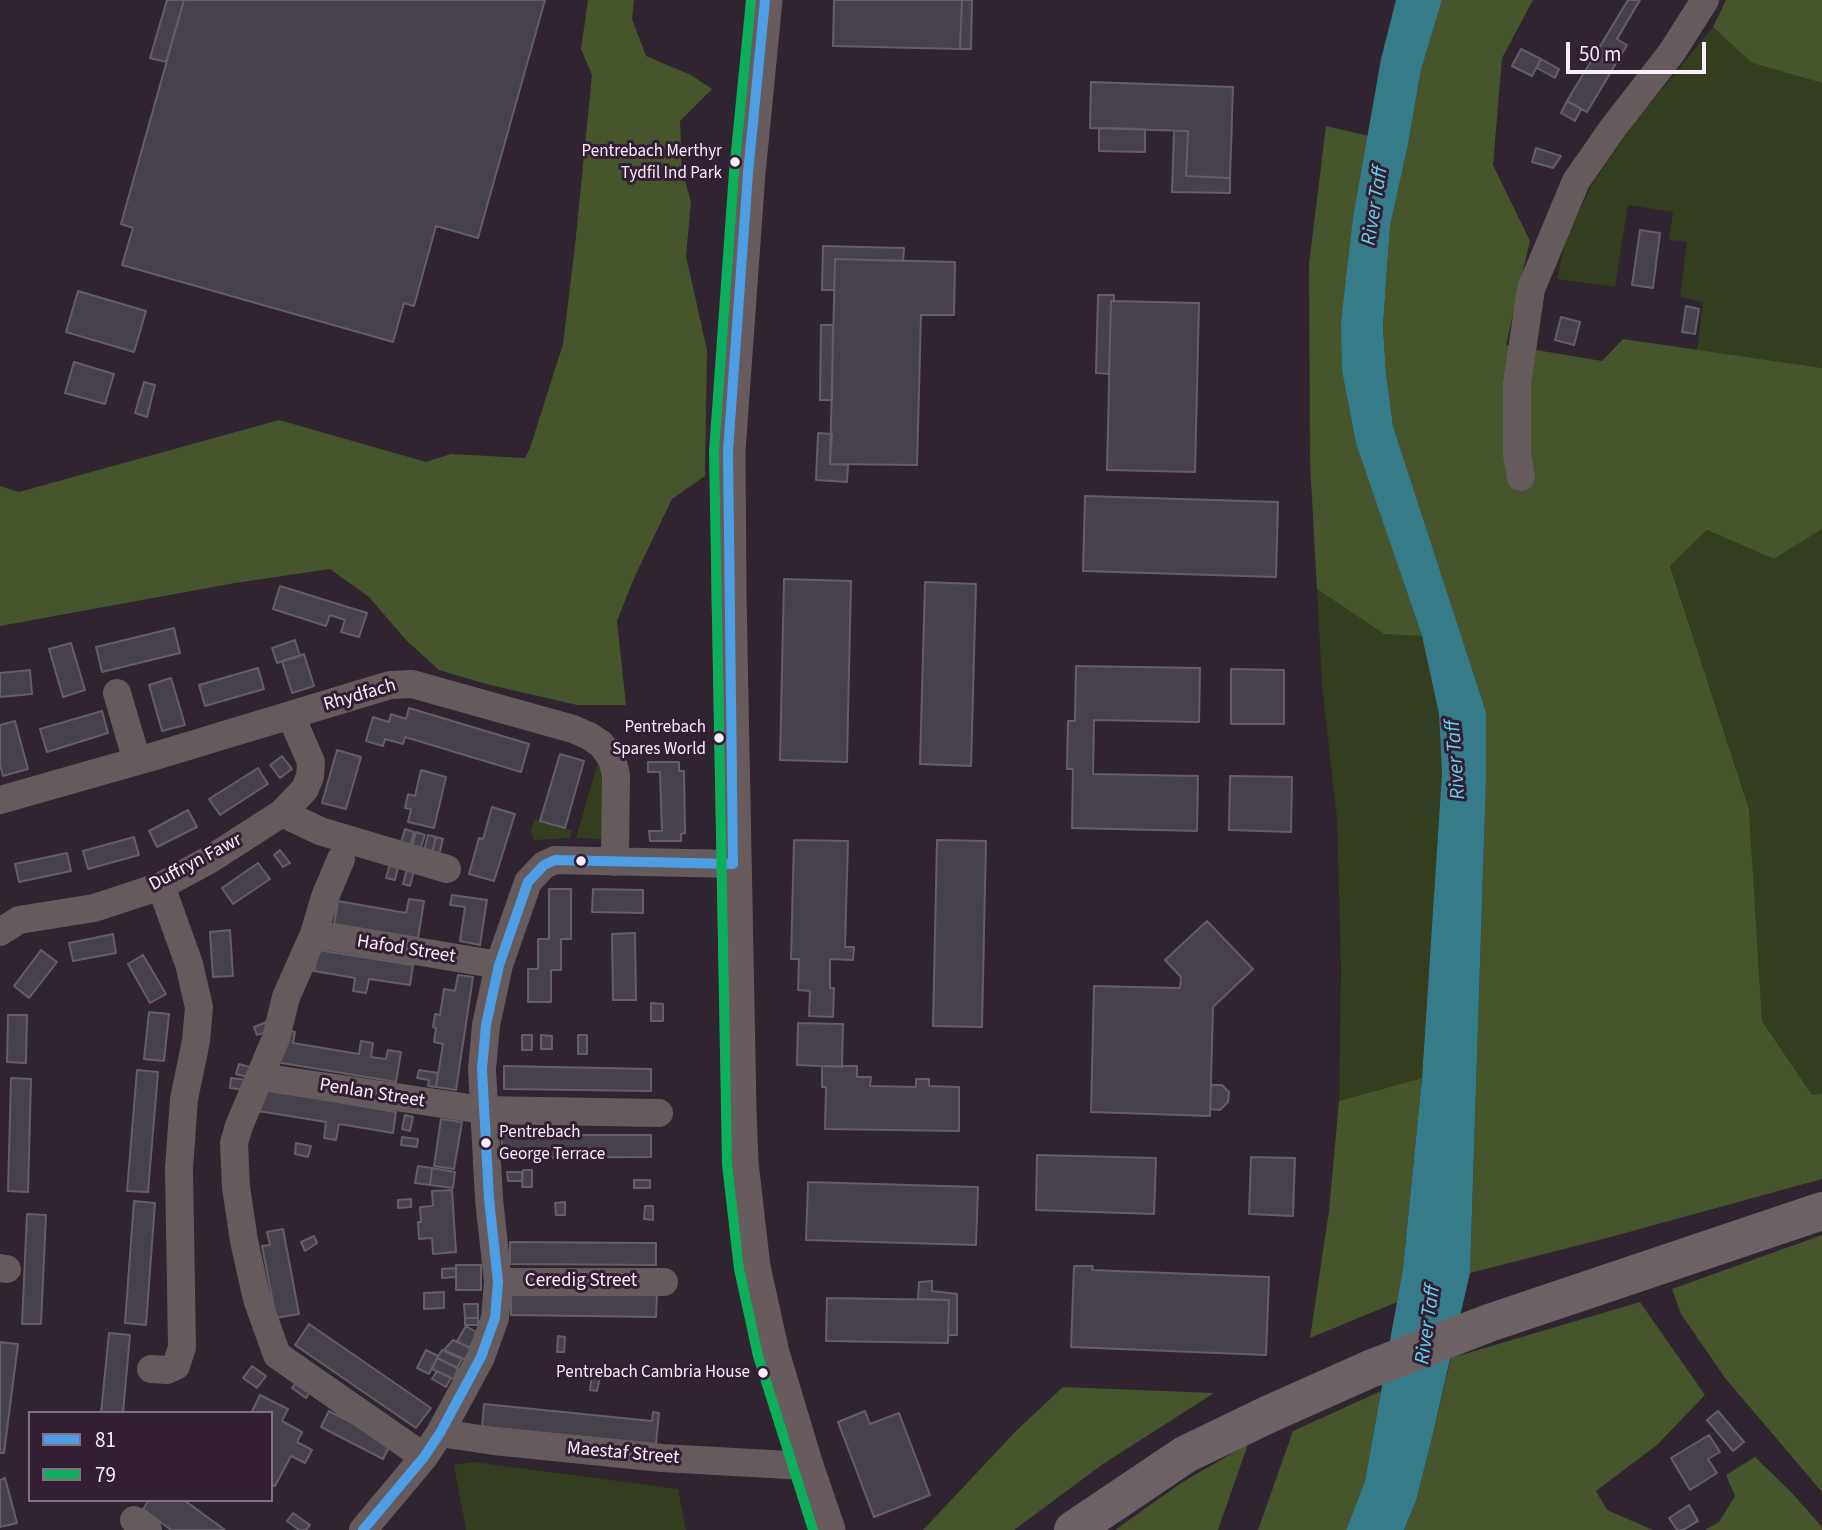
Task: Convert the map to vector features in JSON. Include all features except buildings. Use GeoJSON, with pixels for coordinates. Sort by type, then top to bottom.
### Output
{"type":"FeatureCollection","features":[{"type":"Feature","properties":{"kind":"highway"},"geometry":{"type":"LineString","coordinates":[[1082,1523],[1186,1454],[1370,1369],[1489,1323],[1822,1211]]}},
{"type":"Feature","properties":{"kind":"main road"},"geometry":{"type":"LineString","coordinates":[[765,0],[748,173],[728,451],[738,1109],[753,1267],[772,1353],[828,1530]]}},
{"type":"Feature","properties":{"kind":"street"},"geometry":{"type":"LineString","coordinates":[[1521,477],[1517,454],[1517,384],[1531,289],[1576,180],[1672,52],[1704,0]]}},
{"type":"Feature","properties":{"kind":"street","name":"Rhydfach"},"geometry":{"type":"LineString","coordinates":[[0,800],[401,683],[452,695],[589,736],[601,744],[612,760],[615,775],[615,862]]}},
{"type":"Feature","properties":{"kind":"street"},"geometry":{"type":"LineString","coordinates":[[117,693],[137,761]]}},
{"type":"Feature","properties":{"kind":"street","name":"Duffryn Fawr"},"geometry":{"type":"LineString","coordinates":[[0,932],[19,920],[94,908],[161,886],[209,860],[282,813],[305,789],[310,776],[311,762],[291,716]]}},
{"type":"Feature","properties":{"kind":"street"},"geometry":{"type":"LineString","coordinates":[[282,813],[320,831],[447,869]]}},
{"type":"Feature","properties":{"kind":"street"},"geometry":{"type":"LineString","coordinates":[[341,859],[325,897],[314,934],[286,997],[276,1038],[245,1109],[234,1143],[236,1187],[257,1299],[277,1355],[425,1457]]}},
{"type":"Feature","properties":{"kind":"street"},"geometry":{"type":"LineString","coordinates":[[363,1530],[425,1457],[440,1433],[481,1357],[495,1318],[498,1282],[482,1069],[486,1026],[499,965],[523,892],[535,872],[555,860],[733,864]]}},
{"type":"Feature","properties":{"kind":"street"},"geometry":{"type":"LineString","coordinates":[[151,1369],[167,1370],[176,1366],[182,1347],[179,1168],[184,1099],[196,1041],[199,1007],[189,964],[161,886]]}},
{"type":"Feature","properties":{"kind":"street","name":"Hafod Street"},"geometry":{"type":"LineString","coordinates":[[314,934],[499,965]]}},
{"type":"Feature","properties":{"kind":"street","name":"Penlan Street"},"geometry":{"type":"LineString","coordinates":[[261,1077],[483,1110],[659,1113]]}},
{"type":"Feature","properties":{"kind":"street","name":"Ceredig Street"},"geometry":{"type":"LineString","coordinates":[[498,1282],[664,1282]]}},
{"type":"Feature","properties":{"kind":"street","name":"Maestaf Street"},"geometry":{"type":"LineString","coordinates":[[440,1433],[662,1458],[806,1466]]}},
{"type":"Feature","properties":{"kind":"green space"},"geometry":{"type":"Polygon","coordinates":[[[588,0],[634,0],[632,19],[646,56],[691,75],[712,89],[680,121],[682,170],[691,202],[686,256],[707,350],[705,476],[672,499],[634,578],[617,621],[626,705],[577,705],[439,670],[406,640],[369,597],[330,569],[235,583],[0,626],[0,486],[19,492],[279,420],[426,462],[451,454],[525,458],[563,344],[592,75],[581,49],[588,0]]]}},
{"type":"Feature","properties":{"kind":"green space"},"geometry":{"type":"Polygon","coordinates":[[[1442,0],[1533,0],[1502,58],[1493,165],[1530,241],[1506,345],[1602,361],[1623,339],[1822,368],[1822,529],[1774,559],[1707,530],[1670,566],[1749,809],[1762,1021],[1812,1095],[1822,1094],[1822,1179],[1470,1273],[1486,712],[1393,426],[1383,327],[1390,226],[1421,70],[1442,0]]]}},
{"type":"Feature","properties":{"kind":"green space"},"geometry":{"type":"Polygon","coordinates":[[[1726,0],[1822,0],[1822,83],[1752,63],[1713,27],[1726,0]]]}},
{"type":"Feature","properties":{"kind":"green space"},"geometry":{"type":"Polygon","coordinates":[[[1713,27],[1752,63],[1822,83],[1822,368],[1697,350],[1703,302],[1680,297],[1687,242],[1669,240],[1673,212],[1628,205],[1615,287],[1557,279],[1566,238],[1592,184],[1635,122],[1713,27]]]}},
{"type":"Feature","properties":{"kind":"green space"},"geometry":{"type":"Polygon","coordinates":[[[1326,126],[1369,136],[1353,218],[1342,371],[1356,444],[1422,636],[1384,634],[1317,589],[1310,462],[1309,264],[1326,126]]]}},
{"type":"Feature","properties":{"kind":"green space"},"geometry":{"type":"Polygon","coordinates":[[[1822,529],[1822,1094],[1812,1095],[1762,1021],[1749,809],[1670,565],[1707,530],[1774,559],[1822,529]]]}},
{"type":"Feature","properties":{"kind":"green space"},"geometry":{"type":"Polygon","coordinates":[[[1317,589],[1384,634],[1422,636],[1439,714],[1442,773],[1422,1078],[1339,1101],[1341,970],[1337,819],[1322,684],[1317,589]]]}},
{"type":"Feature","properties":{"kind":"green space"},"geometry":{"type":"Polygon","coordinates":[[[598,762],[602,770],[604,831],[600,839],[576,838],[598,762]]]}},
{"type":"Feature","properties":{"kind":"green space"},"geometry":{"type":"Polygon","coordinates":[[[534,819],[572,830],[570,838],[534,840],[531,830],[534,819]]]}},
{"type":"Feature","properties":{"kind":"green space"},"geometry":{"type":"Polygon","coordinates":[[[1422,1078],[1403,1268],[1397,1302],[1310,1338],[1329,1211],[1339,1101],[1422,1078]]]}},
{"type":"Feature","properties":{"kind":"green space"},"geometry":{"type":"Polygon","coordinates":[[[1822,1235],[1822,1492],[1725,1378],[1681,1314],[1672,1289],[1822,1235]]]}},
{"type":"Feature","properties":{"kind":"green space"},"geometry":{"type":"Polygon","coordinates":[[[1640,1302],[1705,1395],[1657,1445],[1596,1491],[1607,1510],[1653,1530],[1404,1530],[1416,1501],[1451,1358],[1640,1302]]]}},
{"type":"Feature","properties":{"kind":"green space"},"geometry":{"type":"Polygon","coordinates":[[[1063,1387],[1214,1393],[1103,1464],[1014,1530],[923,1530],[1016,1431],[1063,1387]]]}},
{"type":"Feature","properties":{"kind":"green space"},"geometry":{"type":"Polygon","coordinates":[[[1381,1391],[1365,1481],[1346,1530],[1258,1530],[1293,1431],[1381,1391]]]}},
{"type":"Feature","properties":{"kind":"green space"},"geometry":{"type":"Polygon","coordinates":[[[1248,1444],[1218,1530],[1115,1530],[1181,1483],[1248,1444]]]}},
{"type":"Feature","properties":{"kind":"green space"},"geometry":{"type":"Polygon","coordinates":[[[1755,1457],[1791,1492],[1822,1530],[1705,1530],[1719,1522],[1735,1496],[1726,1475],[1755,1457]]]}},
{"type":"Feature","properties":{"kind":"green space"},"geometry":{"type":"Polygon","coordinates":[[[474,1462],[678,1489],[686,1530],[466,1530],[454,1465],[474,1462]]]}},
{"type":"Feature","properties":{"kind":"water","name":"River Taff"},"geometry":{"type":"Polygon","coordinates":[[[1396,0],[1442,0],[1421,70],[1390,226],[1383,327],[1386,372],[1393,426],[1486,712],[1470,1273],[1416,1501],[1404,1530],[1346,1530],[1365,1481],[1403,1268],[1422,1078],[1442,773],[1439,714],[1422,636],[1356,444],[1342,371],[1341,322],[1353,218],[1381,59],[1396,0]]]}},
{"type":"Feature","properties":{"kind":"transit line","name":"79"},"geometry":{"type":"LineString","coordinates":[[751,0],[734,172],[714,451],[727,1164],[739,1269],[758,1356],[813,1530]]}},
{"type":"Feature","properties":{"kind":"transit line","name":"81"},"geometry":{"type":"LineString","coordinates":[[733,864],[728,451],[748,173],[765,0]]}},
{"type":"Feature","properties":{"kind":"transit line","name":"81"},"geometry":{"type":"LineString","coordinates":[[363,1530],[424,1457],[440,1433],[481,1357],[495,1318],[498,1282],[489,1199],[482,1069],[486,1025],[499,965],[528,882],[544,865],[555,860],[733,864]]}},
{"type":"Feature","properties":{"kind":"place","name":"Pentrebach Merthyr Tydfil Ind Park"},"geometry":{"type":"Point","coordinates":[735,162]}},
{"type":"Feature","properties":{"kind":"place","name":"Pentrebach Spares World"},"geometry":{"type":"Point","coordinates":[719,738]}},
{"type":"Feature","properties":{"kind":"place","name":"Pentrebach George Terrace"},"geometry":{"type":"Point","coordinates":[486,1143]}},
{"type":"Feature","properties":{"kind":"place","name":"Pentrebach Cambria House"},"geometry":{"type":"Point","coordinates":[763,1373]}}]}
